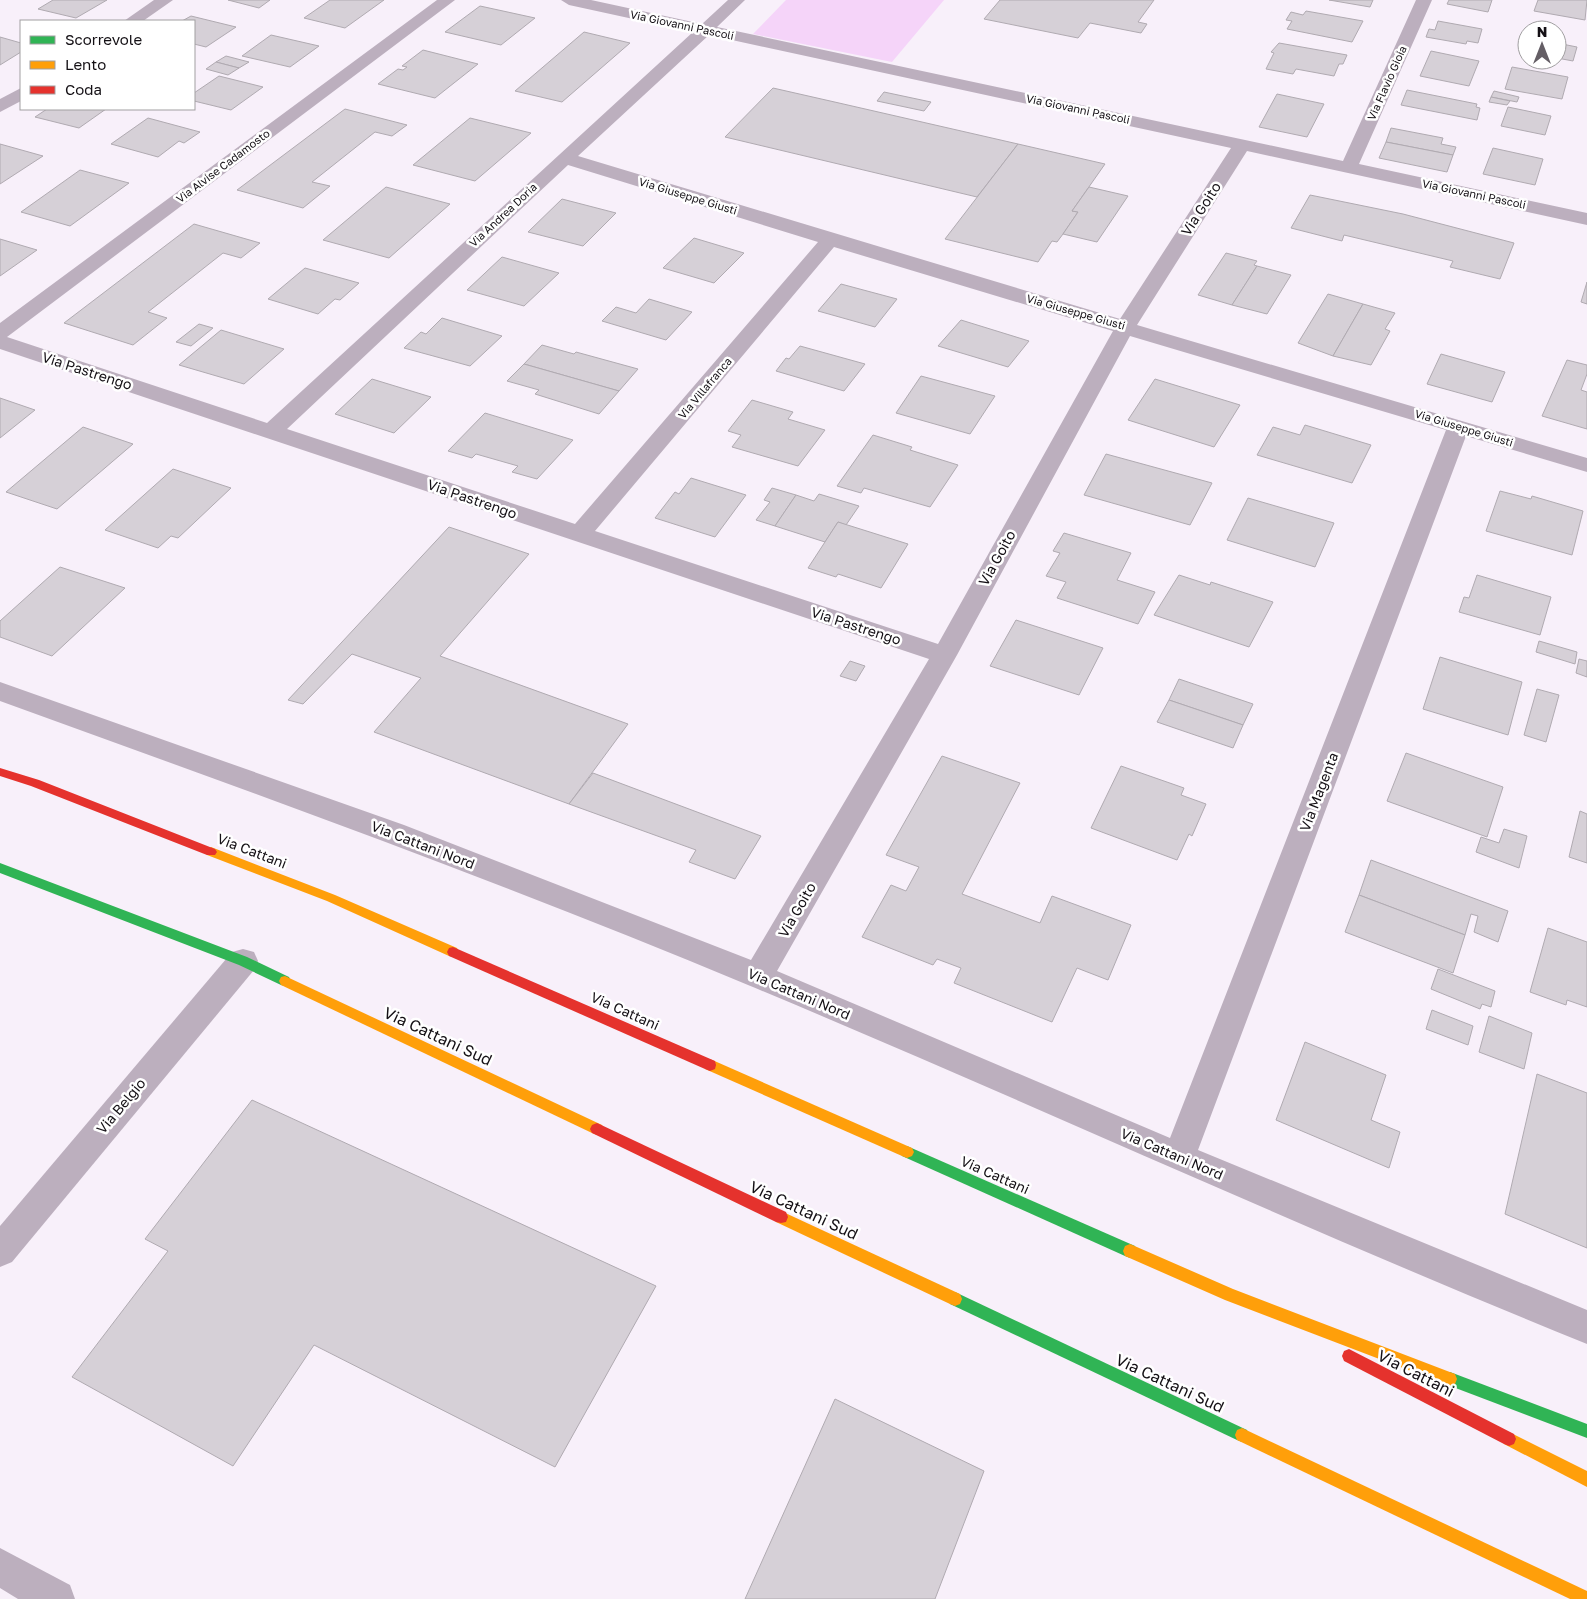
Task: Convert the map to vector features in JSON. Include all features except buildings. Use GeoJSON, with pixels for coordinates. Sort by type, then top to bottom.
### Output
{"type":"FeatureCollection","features":[{"type":"Feature","properties":{"kind":"main road","name":"Via Cattani"},"geometry":{"type":"LineString","coordinates":[[0,772],[35,783],[331,898],[1230,1295],[1587,1431]]}},
{"type":"Feature","properties":{"kind":"main road","name":"Via Cattani Sud"},"geometry":{"type":"LineString","coordinates":[[0,868],[243,961],[1587,1599]]}},
{"type":"Feature","properties":{"kind":"main road","name":"Via Cattani"},"geometry":{"type":"LineString","coordinates":[[1230,1295],[1587,1479]]}},
{"type":"Feature","properties":{"kind":"street"},"geometry":{"type":"LineString","coordinates":[[134,20],[165,0]]}},
{"type":"Feature","properties":{"kind":"street","name":"Via Alvise Cadamosto"},"geometry":{"type":"LineString","coordinates":[[0,333],[446,0]]}},
{"type":"Feature","properties":{"kind":"street","name":"Via Giovanni Pascoli"},"geometry":{"type":"LineString","coordinates":[[569,0],[1349,167],[1586,214]]}},
{"type":"Feature","properties":{"kind":"street","name":"Via Andrea Doria"},"geometry":{"type":"LineString","coordinates":[[271,432],[738,0]]}},
{"type":"Feature","properties":{"kind":"street","name":"Via Flavio Gioia"},"geometry":{"type":"LineString","coordinates":[[1349,167],[1424,0]]}},
{"type":"Feature","properties":{"kind":"street"},"geometry":{"type":"LineString","coordinates":[[0,107],[20,94]]}},
{"type":"Feature","properties":{"kind":"street","name":"Via Goito"},"geometry":{"type":"LineString","coordinates":[[758,976],[944,655],[1125,327],[1242,144]]}},
{"type":"Feature","properties":{"kind":"street","name":"Via Giuseppe Giusti"},"geometry":{"type":"LineString","coordinates":[[565,158],[830,240],[1587,465]]}},
{"type":"Feature","properties":{"kind":"street","name":"Via Villafranca"},"geometry":{"type":"LineString","coordinates":[[579,535],[830,240]]}},
{"type":"Feature","properties":{"kind":"street","name":"Via Pastrengo"},"geometry":{"type":"LineString","coordinates":[[0,342],[944,655]]}},
{"type":"Feature","properties":{"kind":"street","name":"Via Magenta"},"geometry":{"type":"LineString","coordinates":[[1179,1157],[1458,427]]}},
{"type":"Feature","properties":{"kind":"street","name":"Via Cattani Nord"},"geometry":{"type":"LineString","coordinates":[[0,691],[394,833],[758,976],[1179,1157],[1587,1327]]}},
{"type":"Feature","properties":{"kind":"street","name":"Via Belgio"},"geometry":{"type":"LineString","coordinates":[[0,1251],[243,961]]}},
{"type":"Feature","properties":{"kind":"street"},"geometry":{"type":"LineString","coordinates":[[0,1567],[56,1599]]}},
{"type":"Feature","properties":{"kind":"shaded area"},"geometry":{"type":"Polygon","coordinates":[[[786,0],[944,0],[892,62],[753,34],[786,0]]]}},
{"type":"Feature","properties":{"kind":"traffic: fast"},"geometry":{"type":"LineString","coordinates":[[0,868],[243,961],[285,981]]}},
{"type":"Feature","properties":{"kind":"traffic: fast"},"geometry":{"type":"LineString","coordinates":[[907,1152],[1130,1251]]}},
{"type":"Feature","properties":{"kind":"traffic: fast"},"geometry":{"type":"LineString","coordinates":[[955,1299],[1242,1435]]}},
{"type":"Feature","properties":{"kind":"traffic: fast"},"geometry":{"type":"LineString","coordinates":[[1450,1379],[1587,1431]]}},
{"type":"Feature","properties":{"kind":"traffic: slow"},"geometry":{"type":"LineString","coordinates":[[211,852],[331,898],[453,952]]}},
{"type":"Feature","properties":{"kind":"traffic: slow"},"geometry":{"type":"LineString","coordinates":[[285,981],[597,1129]]}},
{"type":"Feature","properties":{"kind":"traffic: slow"},"geometry":{"type":"LineString","coordinates":[[710,1065],[907,1152]]}},
{"type":"Feature","properties":{"kind":"traffic: slow"},"geometry":{"type":"LineString","coordinates":[[781,1217],[955,1299]]}},
{"type":"Feature","properties":{"kind":"traffic: slow"},"geometry":{"type":"LineString","coordinates":[[1130,1251],[1230,1295],[1450,1379]]}},
{"type":"Feature","properties":{"kind":"traffic: slow"},"geometry":{"type":"LineString","coordinates":[[1242,1435],[1587,1599]]}},
{"type":"Feature","properties":{"kind":"traffic: slow"},"geometry":{"type":"LineString","coordinates":[[1509,1439],[1587,1479]]}},
{"type":"Feature","properties":{"kind":"traffic: jam"},"geometry":{"type":"LineString","coordinates":[[0,772],[35,783],[211,852]]}},
{"type":"Feature","properties":{"kind":"traffic: jam"},"geometry":{"type":"LineString","coordinates":[[453,952],[710,1065]]}},
{"type":"Feature","properties":{"kind":"traffic: jam"},"geometry":{"type":"LineString","coordinates":[[597,1129],[781,1217]]}},
{"type":"Feature","properties":{"kind":"traffic: jam"},"geometry":{"type":"LineString","coordinates":[[1349,1356],[1509,1439]]}}]}
